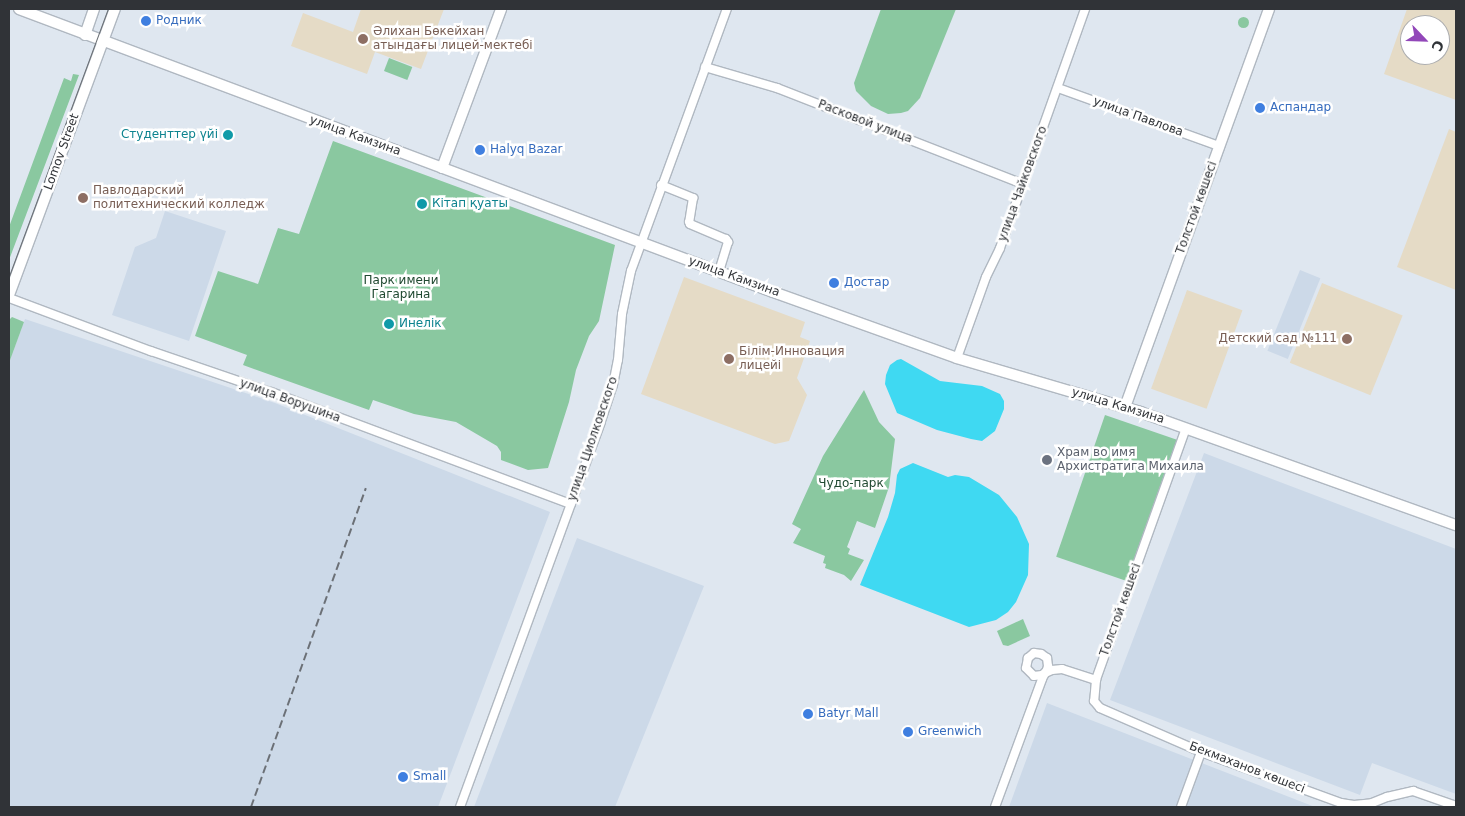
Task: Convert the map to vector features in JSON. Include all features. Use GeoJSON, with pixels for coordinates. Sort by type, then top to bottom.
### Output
{"type":"FeatureCollection","features":[{"type":"Feature","properties":{"kind":"main road","name":"улица Камзина"},"geometry":{"type":"LineString","coordinates":[[19,9],[641,243],[957,358],[1125,407],[1456,525]]}},
{"type":"Feature","properties":{"kind":"main road"},"geometry":{"type":"LineString","coordinates":[[85,34],[94,9]]}},
{"type":"Feature","properties":{"kind":"main road","name":"Lomov Street"},"geometry":{"type":"LineString","coordinates":[[9,296],[115,9]]}},
{"type":"Feature","properties":{"kind":"main road"},"geometry":{"type":"LineString","coordinates":[[442,168],[501,9]]}},
{"type":"Feature","properties":{"kind":"main road","name":"Толстой көшесі"},"geometry":{"type":"LineString","coordinates":[[1125,407],[1269,9]]}},
{"type":"Feature","properties":{"kind":"street","name":"улица Циолковского"},"geometry":{"type":"LineString","coordinates":[[460,807],[613,385],[626,288],[661,185],[727,9]]}},
{"type":"Feature","properties":{"kind":"street","name":"улица Чайковского"},"geometry":{"type":"LineString","coordinates":[[957,358],[986,277],[1000,248],[1085,9]]}},
{"type":"Feature","properties":{"kind":"street","name":"Расковой улица"},"geometry":{"type":"LineString","coordinates":[[705,67],[777,88],[1023,184]]}},
{"type":"Feature","properties":{"kind":"street","name":"улица Павлова"},"geometry":{"type":"LineString","coordinates":[[1058,88],[1219,146]]}},
{"type":"Feature","properties":{"kind":"street"},"geometry":{"type":"LineString","coordinates":[[661,185],[693,198],[690,224],[726,238],[728,242],[719,272]]}},
{"type":"Feature","properties":{"kind":"street","name":"улица Ворушина"},"geometry":{"type":"LineString","coordinates":[[9,296],[151,351],[271,392],[571,504]]}},
{"type":"Feature","properties":{"kind":"street","name":"Толстой көшесі"},"geometry":{"type":"LineString","coordinates":[[1096,680],[1186,428]]}},
{"type":"Feature","properties":{"kind":"street"},"geometry":{"type":"LineString","coordinates":[[1035,697],[1034,683],[1025,664],[1028,658],[1037,653],[1062,669],[1096,680]]}},
{"type":"Feature","properties":{"kind":"street"},"geometry":{"type":"LineString","coordinates":[[994,807],[1048,666],[1047,658]]}},
{"type":"Feature","properties":{"kind":"street"},"geometry":{"type":"LineString","coordinates":[[1030,674],[1038,676],[1062,669]]}},
{"type":"Feature","properties":{"kind":"street","name":"Бекмаханов көшесі"},"geometry":{"type":"LineString","coordinates":[[1096,680],[1094,701],[1100,708],[1201,752],[1341,803],[1354,805],[1372,803],[1387,797],[1413,792],[1456,806]]}},
{"type":"Feature","properties":{"kind":"street"},"geometry":{"type":"LineString","coordinates":[[1181,807],[1201,752]]}},
{"type":"Feature","properties":{"kind":"shaded area","name":"Әлихан Бөкейхан атындағы лицей-мектебі"},"geometry":{"type":"Polygon","coordinates":[[[361,9],[444,9],[421,69],[375,52],[367,74],[291,46],[303,13],[353,32],[361,9]]]}},
{"type":"Feature","properties":{"kind":"shaded area"},"geometry":{"type":"Polygon","coordinates":[[[1407,9],[1456,9],[1456,100],[1384,74],[1400,29],[1400,65],[1450,65],[1450,15],[1405,15],[1407,9]]]}},
{"type":"Feature","properties":{"kind":"shaded area"},"geometry":{"type":"Polygon","coordinates":[[[1449,129],[1456,132],[1456,290],[1397,267],[1449,129]]]}},
{"type":"Feature","properties":{"kind":"shaded area"},"geometry":{"type":"Polygon","coordinates":[[[165,211],[226,231],[189,341],[112,315],[135,247],[156,238],[165,211]]]}},
{"type":"Feature","properties":{"kind":"shaded area"},"geometry":{"type":"Polygon","coordinates":[[[1300,270],[1320,278],[1288,359],[1267,351],[1300,270]]]}},
{"type":"Feature","properties":{"kind":"shaded area","name":"Білім-Инновация лицейі"},"geometry":{"type":"Polygon","coordinates":[[[684,277],[805,322],[800,337],[810,341],[797,378],[807,395],[789,441],[775,444],[641,394],[684,277]]]}},
{"type":"Feature","properties":{"kind":"shaded area","name":"Детский сад №111"},"geometry":{"type":"Polygon","coordinates":[[[1322,283],[1403,316],[1370,395],[1290,363],[1322,283]]]}},
{"type":"Feature","properties":{"kind":"shaded area"},"geometry":{"type":"Polygon","coordinates":[[[1187,290],[1242,310],[1207,409],[1151,389],[1187,290]]]}},
{"type":"Feature","properties":{"kind":"shaded area"},"geometry":{"type":"Polygon","coordinates":[[[25,319],[275,403],[550,512],[438,807],[9,807],[9,363],[25,319]]]}},
{"type":"Feature","properties":{"kind":"shaded area"},"geometry":{"type":"Polygon","coordinates":[[[1204,453],[1456,549],[1456,794],[1372,763],[1360,795],[1110,700],[1204,453]]]}},
{"type":"Feature","properties":{"kind":"shaded area"},"geometry":{"type":"Polygon","coordinates":[[[577,538],[704,586],[615,807],[474,807],[577,538]]]}},
{"type":"Feature","properties":{"kind":"shaded area"},"geometry":{"type":"Polygon","coordinates":[[[1047,703],[1315,807],[1009,807],[1047,703]]]}},
{"type":"Feature","properties":{"kind":"green space"},"geometry":{"type":"Polygon","coordinates":[[[881,9],[956,9],[920,98],[908,111],[901,113],[888,114],[871,106],[856,91],[854,83],[881,9]]]}},
{"type":"Feature","properties":{"kind":"green space"},"geometry":{"type":"Polygon","coordinates":[[[1243,16],[1249,22],[1243,28],[1237,22],[1243,16]]]}},
{"type":"Feature","properties":{"kind":"green space"},"geometry":{"type":"Polygon","coordinates":[[[389,58],[412,67],[407,80],[384,71],[389,58]]]}},
{"type":"Feature","properties":{"kind":"green space"},"geometry":{"type":"Polygon","coordinates":[[[73,74],[79,75],[9,260],[9,227],[64,78],[71,81],[73,74]]]}},
{"type":"Feature","properties":{"kind":"green space","name":"Парк имени Гагарина"},"geometry":{"type":"Polygon","coordinates":[[[333,141],[615,245],[599,321],[589,336],[576,370],[569,402],[548,468],[528,470],[501,460],[501,452],[497,446],[456,422],[414,414],[373,400],[369,410],[243,365],[247,355],[195,336],[218,271],[258,284],[278,228],[299,234],[333,141]]]}},
{"type":"Feature","properties":{"kind":"green space"},"geometry":{"type":"Polygon","coordinates":[[[12,317],[24,322],[9,363],[9,320],[12,317]]]}},
{"type":"Feature","properties":{"kind":"green space","name":"Чудо-парк"},"geometry":{"type":"Polygon","coordinates":[[[864,390],[879,422],[895,439],[889,487],[875,528],[857,521],[847,547],[850,549],[848,554],[864,560],[851,581],[844,575],[825,568],[826,564],[823,563],[825,556],[793,543],[801,529],[792,524],[823,456],[864,390]]]}},
{"type":"Feature","properties":{"kind":"green space"},"geometry":{"type":"Polygon","coordinates":[[[1105,415],[1177,440],[1128,582],[1056,557],[1105,415]]]}},
{"type":"Feature","properties":{"kind":"green space"},"geometry":{"type":"Polygon","coordinates":[[[1023,619],[1030,636],[1008,646],[1003,645],[997,631],[1023,619]]]}},
{"type":"Feature","properties":{"kind":"water"},"geometry":{"type":"Polygon","coordinates":[[[901,359],[940,381],[982,386],[1000,394],[1004,401],[1004,409],[995,431],[982,441],[971,439],[937,430],[897,413],[885,384],[890,365],[901,359]]]}},
{"type":"Feature","properties":{"kind":"water"},"geometry":{"type":"Polygon","coordinates":[[[913,463],[948,477],[955,475],[969,477],[999,495],[1017,517],[1029,544],[1028,575],[1016,602],[1008,612],[996,620],[969,627],[860,585],[888,517],[895,493],[897,475],[900,469],[913,463]]]}},
{"type":"Feature","properties":{"kind":"tram line"},"geometry":{"type":"LineString","coordinates":[[9,276],[108,9]]}},
{"type":"Feature","properties":{"kind":"railway"},"geometry":{"type":"LineString","coordinates":[[251,807],[366,488]]}},
{"type":"Feature","properties":{"kind":"place","name":"Родник"},"geometry":{"type":"Point","coordinates":[146,21]}},
{"type":"Feature","properties":{"kind":"place","name":"Әлихан Бөкейхан атындағы лицей-мектебі"},"geometry":{"type":"Point","coordinates":[363,39]}},
{"type":"Feature","properties":{"kind":"place","name":"Аспандар"},"geometry":{"type":"Point","coordinates":[1260,108]}},
{"type":"Feature","properties":{"kind":"place","name":"Студенттер үйі"},"geometry":{"type":"Point","coordinates":[228,135]}},
{"type":"Feature","properties":{"kind":"place","name":"Halyq Bazar"},"geometry":{"type":"Point","coordinates":[480,150]}},
{"type":"Feature","properties":{"kind":"place","name":"Павлодарский политехнический колледж"},"geometry":{"type":"Point","coordinates":[83,198]}},
{"type":"Feature","properties":{"kind":"place","name":"Кітап қуаты"},"geometry":{"type":"Point","coordinates":[422,204]}},
{"type":"Feature","properties":{"kind":"place","name":"Достар"},"geometry":{"type":"Point","coordinates":[834,283]}},
{"type":"Feature","properties":{"kind":"place","name":"Инелік"},"geometry":{"type":"Point","coordinates":[389,324]}},
{"type":"Feature","properties":{"kind":"place","name":"Детский сад №111"},"geometry":{"type":"Point","coordinates":[1347,339]}},
{"type":"Feature","properties":{"kind":"place","name":"Білім-Инновация лицейі"},"geometry":{"type":"Point","coordinates":[729,359]}},
{"type":"Feature","properties":{"kind":"place","name":"Храм во имя Архистратига Михаила"},"geometry":{"type":"Point","coordinates":[1047,460]}},
{"type":"Feature","properties":{"kind":"place","name":"Batyr Mall"},"geometry":{"type":"Point","coordinates":[808,714]}},
{"type":"Feature","properties":{"kind":"place","name":"Greenwich"},"geometry":{"type":"Point","coordinates":[908,732]}},
{"type":"Feature","properties":{"kind":"place","name":"Small"},"geometry":{"type":"Point","coordinates":[403,777]}}]}
